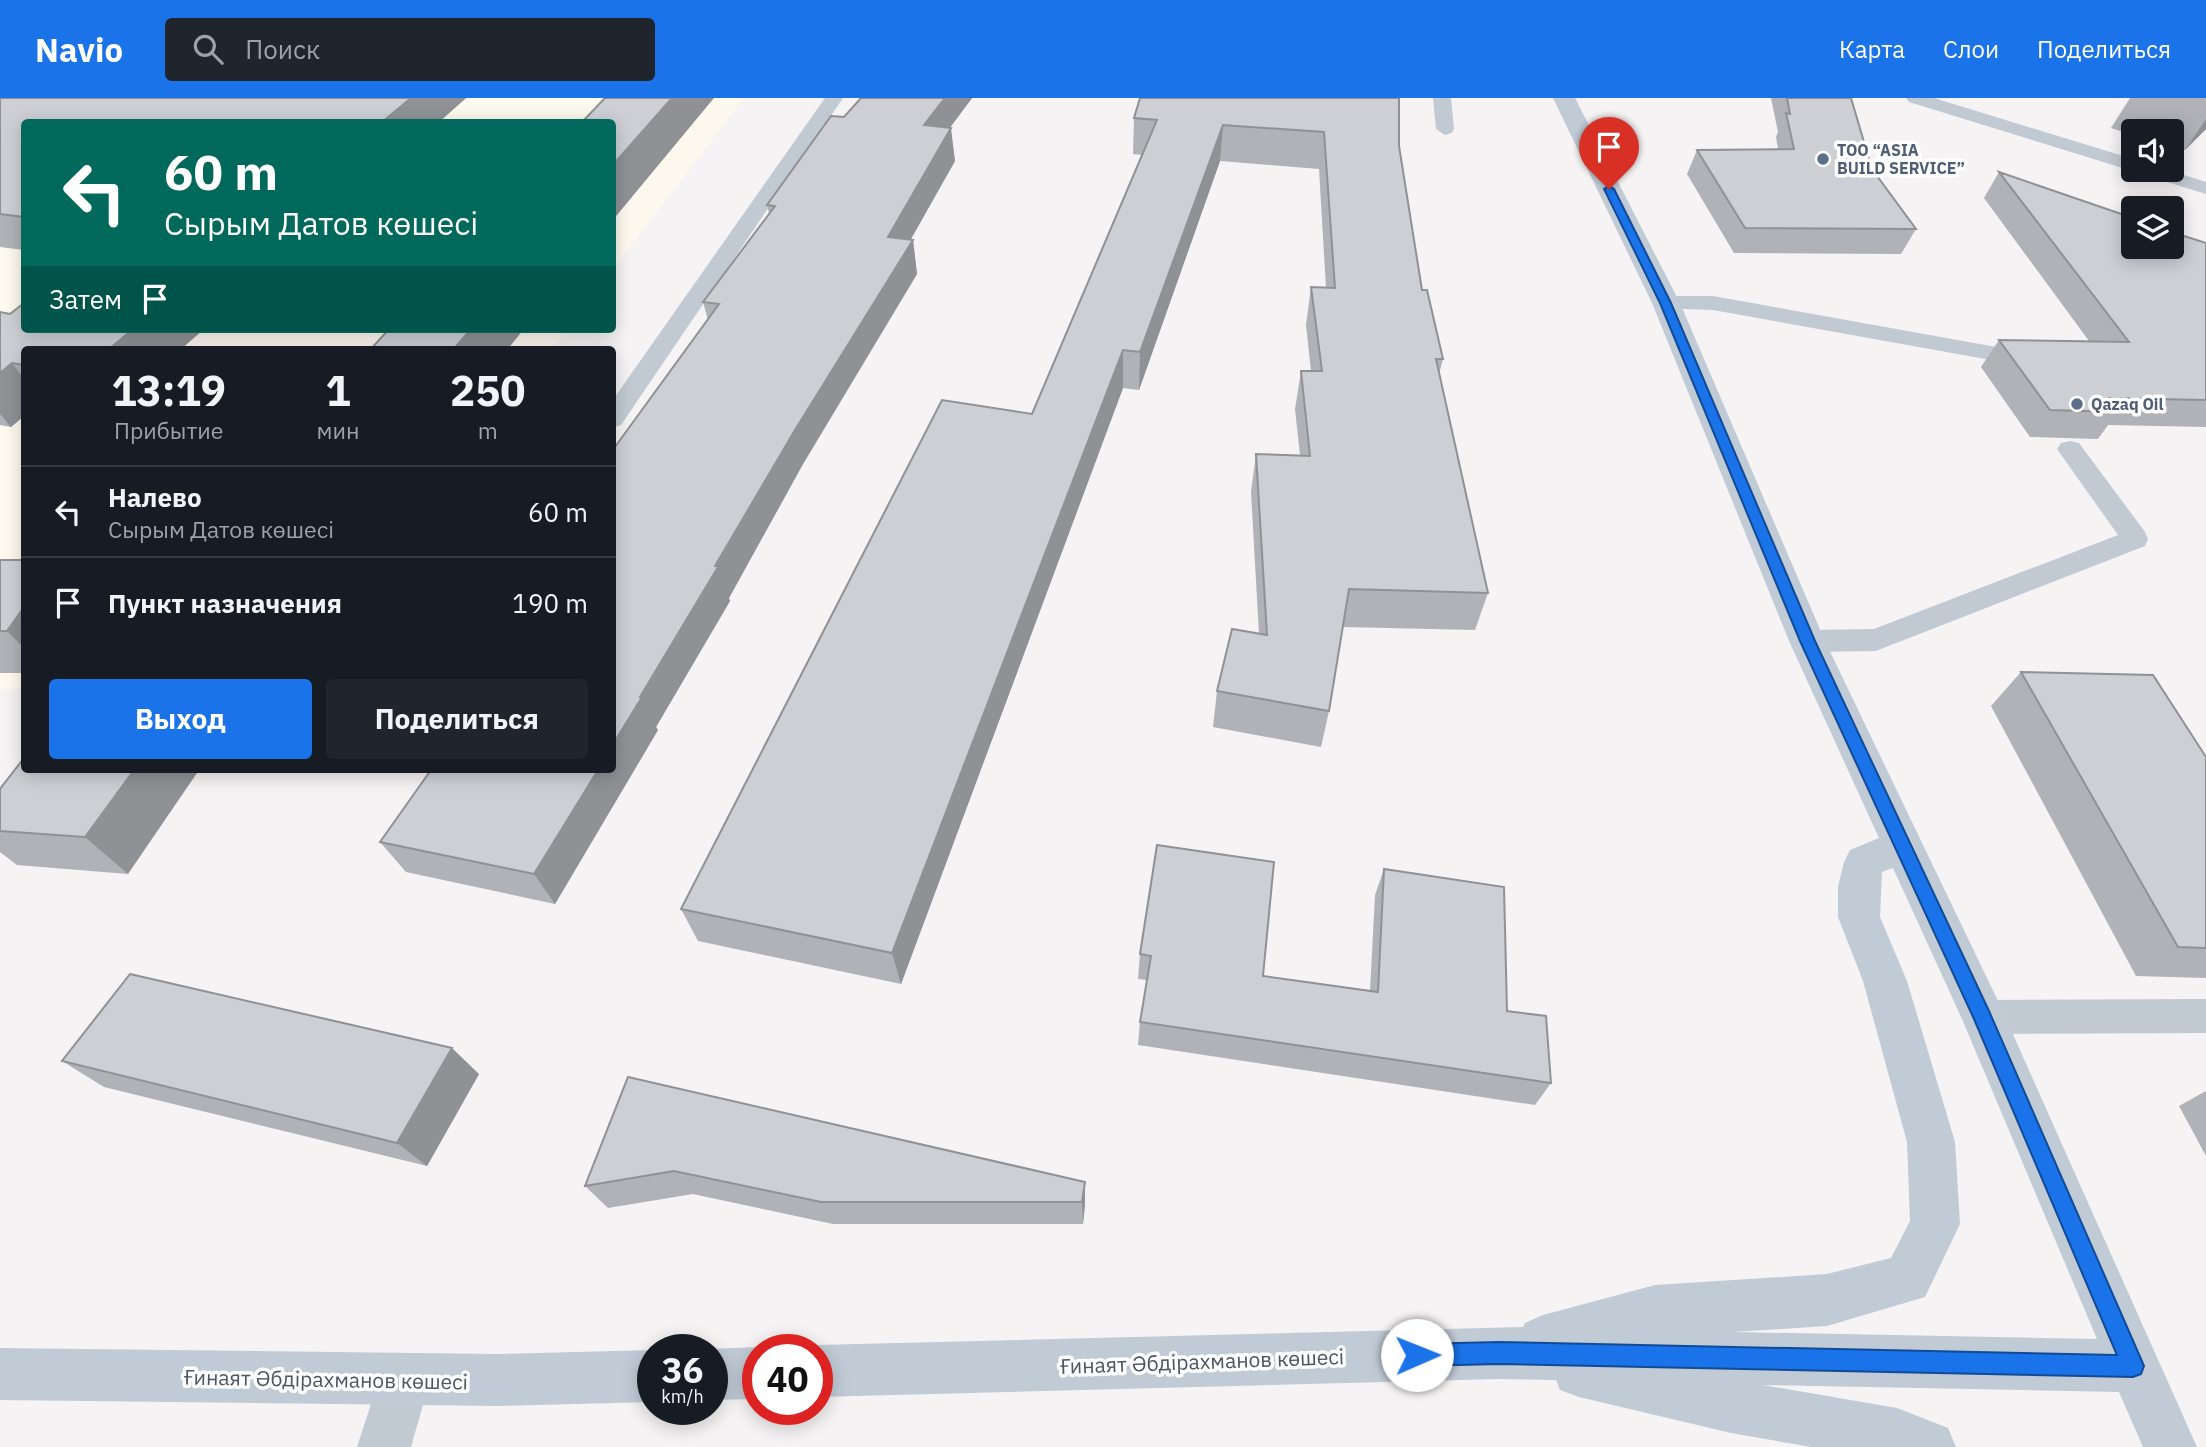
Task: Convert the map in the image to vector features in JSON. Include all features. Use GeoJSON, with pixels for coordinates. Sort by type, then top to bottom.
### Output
{"type":"FeatureCollection","features":[{"type":"Feature","properties":{"kind":"main road"},"geometry":{"type":"LineString","coordinates":[[1564,98],[1666,303],[1807,641],[1983,1017],[2169,1447]]}},
{"type":"Feature","properties":{"kind":"main road"},"geometry":{"type":"LineString","coordinates":[[1499,1353],[1655,1311],[1827,1300],[1907,1279],[1935,1224],[1931,1142],[1885,981],[1859,917],[1859,887],[1864,862],[1903,846]]}},
{"type":"Feature","properties":{"kind":"main road"},"geometry":{"type":"LineString","coordinates":[[1499,1353],[1731,1406],[1897,1435],[1929,1447]]}},
{"type":"Feature","properties":{"kind":"main road","name":"Ғинаят Әбдірахманов көшесі"},"geometry":{"type":"LineString","coordinates":[[833,1371],[1499,1353],[2133,1366]]}},
{"type":"Feature","properties":{"kind":"main road","name":"Ғинаят Әбдірахманов көшесі"},"geometry":{"type":"LineString","coordinates":[[0,1374],[404,1380],[637,1376]]}},
{"type":"Feature","properties":{"kind":"street"},"geometry":{"type":"LineString","coordinates":[[384,1447],[404,1380]]}},
{"type":"Feature","properties":{"kind":"lane"},"geometry":{"type":"LineString","coordinates":[[616,414],[834,98]]}},
{"type":"Feature","properties":{"kind":"lane"},"geometry":{"type":"LineString","coordinates":[[1442,98],[1446,129]]}},
{"type":"Feature","properties":{"kind":"lane"},"geometry":{"type":"LineString","coordinates":[[1915,98],[2121,161]]}},
{"type":"Feature","properties":{"kind":"lane"},"geometry":{"type":"LineString","coordinates":[[2184,181],[2206,188]]}},
{"type":"Feature","properties":{"kind":"lane"},"geometry":{"type":"LineString","coordinates":[[1666,303],[1713,303],[2002,355]]}},
{"type":"Feature","properties":{"kind":"lane"},"geometry":{"type":"LineString","coordinates":[[1807,641],[1876,640],[2135,539],[2070,449]]}},
{"type":"Feature","properties":{"kind":"lane"},"geometry":{"type":"LineString","coordinates":[[1983,1017],[2206,1016]]}},
{"type":"Feature","properties":{"kind":"shaded area"},"geometry":{"type":"Polygon","coordinates":[[[0,98],[744,98],[616,265],[616,119],[21,119],[21,333],[564,333],[554,346],[21,346],[21,689],[0,689],[0,98]]]}},
{"type":"Feature","properties":{"kind":"building"},"geometry":{"type":"Polygon","coordinates":[[[0,98],[411,98],[386,119],[21,119],[21,217],[0,214],[0,98]]]}},
{"type":"Feature","properties":{"kind":"building"},"geometry":{"type":"Polygon","coordinates":[[[605,98],[672,98],[616,161],[616,119],[585,119],[605,98]]]}},
{"type":"Feature","properties":{"kind":"building"},"geometry":{"type":"Polygon","coordinates":[[[861,98],[945,98],[924,125],[951,128],[888,237],[913,240],[795,430],[616,739],[616,446],[719,304],[703,302],[775,206],[767,205],[831,116],[844,117],[861,98]]]}},
{"type":"Feature","properties":{"kind":"building"},"geometry":{"type":"Polygon","coordinates":[[[1140,98],[1399,98],[1399,146],[1422,290],[1427,290],[1443,359],[1436,359],[1488,593],[1349,589],[1329,711],[1217,691],[1232,629],[1267,635],[1256,454],[1310,456],[1301,371],[1322,371],[1311,287],[1335,288],[1324,132],[1223,125],[1140,352],[1123,350],[892,953],[681,909],[942,400],[1032,414],[1157,120],[1134,118],[1140,98]]]}},
{"type":"Feature","properties":{"kind":"building"},"geometry":{"type":"Polygon","coordinates":[[[1787,98],[1851,98],[1872,169],[1916,229],[1745,228],[1697,150],[1794,149],[1786,113],[1790,114],[1787,98]]]}},
{"type":"Feature","properties":{"kind":"building"},"geometry":{"type":"Polygon","coordinates":[[[1999,172],[2121,214],[2121,259],[2184,259],[2184,236],[2206,243],[2206,400],[2109,398],[2119,412],[2050,410],[1999,340],[2129,342],[1999,172]]]}},
{"type":"Feature","properties":{"kind":"building"},"geometry":{"type":"Polygon","coordinates":[[[21,305],[21,333],[128,333],[113,346],[21,346],[21,364],[12,363],[0,373],[0,312],[10,314],[21,305]]]}},
{"type":"Feature","properties":{"kind":"building"},"geometry":{"type":"Polygon","coordinates":[[[385,333],[468,333],[456,346],[374,346],[385,333]]]}},
{"type":"Feature","properties":{"kind":"building"},"geometry":{"type":"Polygon","coordinates":[[[0,560],[21,560],[21,611],[7,631],[0,631],[0,560]]]}},
{"type":"Feature","properties":{"kind":"building"},"geometry":{"type":"Polygon","coordinates":[[[2021,672],[2153,675],[2206,757],[2206,948],[2178,947],[2021,672]]]}},
{"type":"Feature","properties":{"kind":"building"},"geometry":{"type":"Polygon","coordinates":[[[21,762],[21,773],[132,773],[85,837],[0,831],[0,789],[21,762]]]}},
{"type":"Feature","properties":{"kind":"building"},"geometry":{"type":"Polygon","coordinates":[[[429,773],[596,773],[534,874],[380,842],[429,773]]]}},
{"type":"Feature","properties":{"kind":"building"},"geometry":{"type":"Polygon","coordinates":[[[1157,845],[1274,862],[1263,976],[1378,992],[1384,869],[1504,887],[1507,1011],[1546,1016],[1551,1083],[1140,1022],[1151,956],[1140,954],[1157,845]]]}},
{"type":"Feature","properties":{"kind":"building"},"geometry":{"type":"Polygon","coordinates":[[[130,974],[452,1048],[397,1143],[62,1061],[130,974]]]}},
{"type":"Feature","properties":{"kind":"building"},"geometry":{"type":"Polygon","coordinates":[[[628,1077],[1085,1182],[1082,1202],[821,1202],[674,1171],[585,1186],[628,1077]]]}},
{"type":"Feature","properties":{"kind":"place","name":"TOO “ASIA BUILD SERVICE”"},"geometry":{"type":"Point","coordinates":[1823,159]}},
{"type":"Feature","properties":{"kind":"place","name":"Qazaq Oil"},"geometry":{"type":"Point","coordinates":[2077,404]}},
{"type":"Feature","properties":{"kind":"route"},"geometry":{"type":"LineString","coordinates":[[1417,1355],[1499,1353],[2133,1366],[1983,1017],[1807,641],[1666,303],[1609,189]]}}]}
